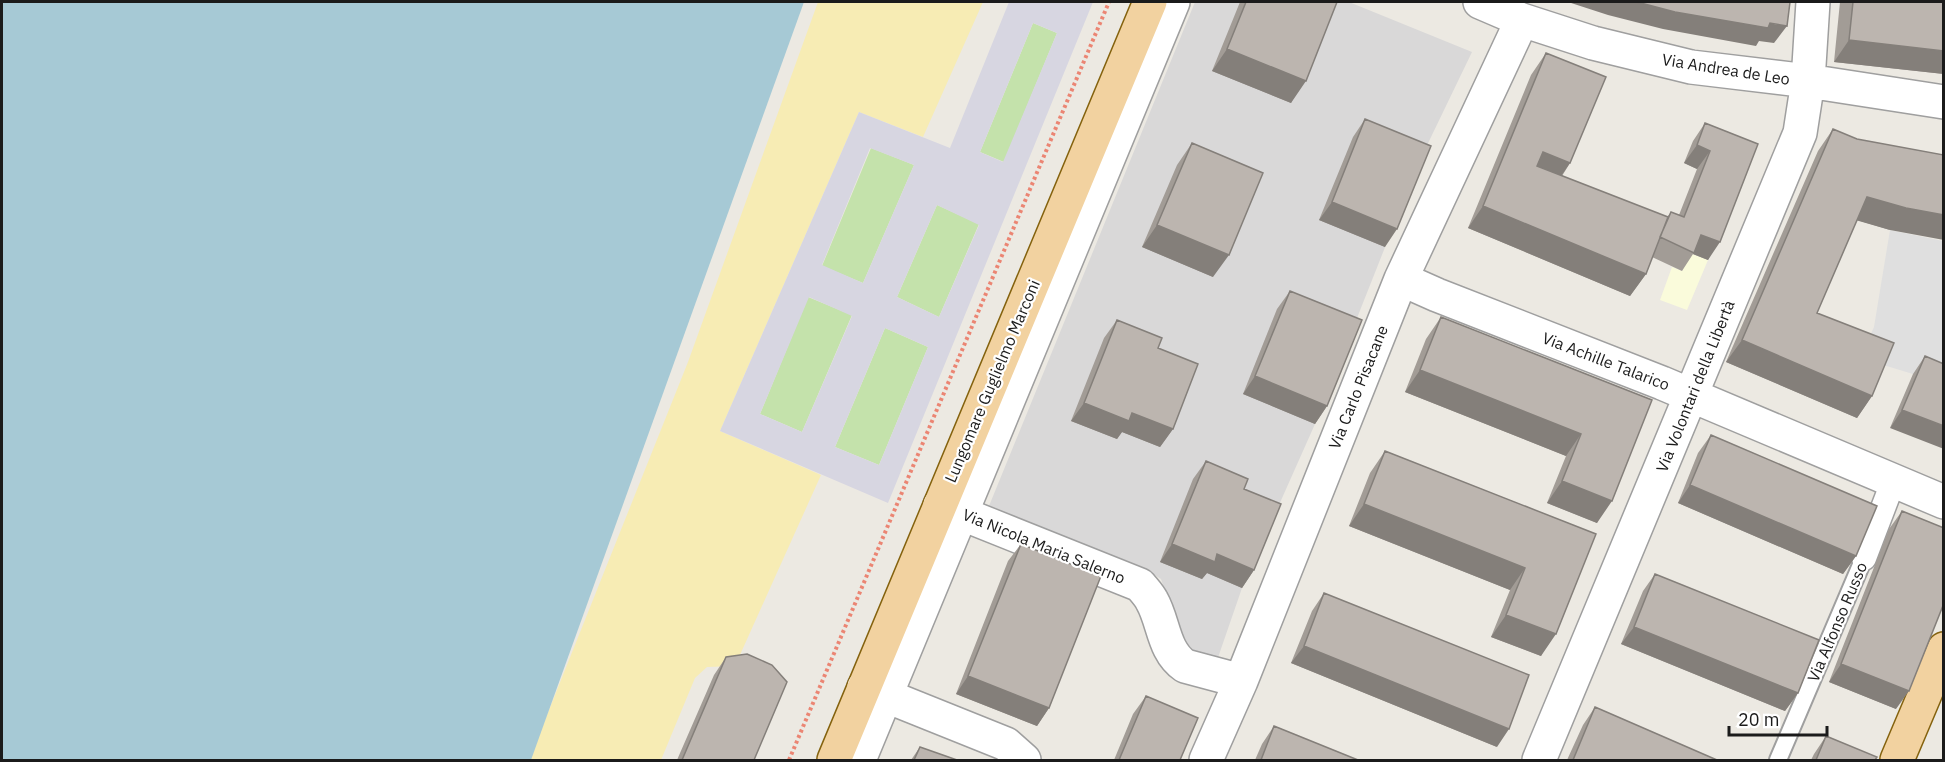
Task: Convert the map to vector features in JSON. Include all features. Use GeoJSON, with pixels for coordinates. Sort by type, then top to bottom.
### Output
{"type":"FeatureCollection","features":[{"type":"Feature","properties":{"kind":"main road","name":"Lungomare Guglielmo Marconi"},"geometry":{"type":"LineString","coordinates":[[834,760],[875,691],[950,509],[1150,2]]}},
{"type":"Feature","properties":{"kind":"main road"},"geometry":{"type":"LineString","coordinates":[[1898,760],[1944,649]]}},
{"type":"Feature","properties":{"kind":"street","name":"Lungomare Guglielmo Marconi"},"geometry":{"type":"LineString","coordinates":[[950,509],[1173,2]]}},
{"type":"Feature","properties":{"kind":"street","name":"Via Andrea de Leo"},"geometry":{"type":"LineString","coordinates":[[1481,2],[1522,20],[1593,43],[1691,67],[1808,81],[1944,102]]}},
{"type":"Feature","properties":{"kind":"street","name":"Via Volontari della Libertà"},"geometry":{"type":"LineString","coordinates":[[1539,760],[1800,133],[1808,81],[1813,2]]}},
{"type":"Feature","properties":{"kind":"street","name":"Via Carlo Pisacane"},"geometry":{"type":"LineString","coordinates":[[1206,760],[1241,681],[1401,279],[1522,20]]}},
{"type":"Feature","properties":{"kind":"street","name":"Via Achille Talarico"},"geometry":{"type":"LineString","coordinates":[[1401,279],[1692,395],[1944,502]]}},
{"type":"Feature","properties":{"kind":"street","name":"Via Alfonso Russo"},"geometry":{"type":"LineString","coordinates":[[1864,558],[1893,482]]}},
{"type":"Feature","properties":{"kind":"street","name":"Via Nicola Maria Salerno"},"geometry":{"type":"LineString","coordinates":[[950,509],[1140,585],[1151,600],[1163,633],[1177,660],[1185,666],[1241,681]]}},
{"type":"Feature","properties":{"kind":"street","name":"Lungomare Guglielmo Marconi"},"geometry":{"type":"LineString","coordinates":[[859,760],[875,691]]}},
{"type":"Feature","properties":{"kind":"street"},"geometry":{"type":"LineString","coordinates":[[875,691],[1006,744],[1024,760]]}},
{"type":"Feature","properties":{"kind":"lane","name":"Via Alfonso Russo"},"geometry":{"type":"LineString","coordinates":[[1778,760],[1864,558]]}},
{"type":"Feature","properties":{"kind":"path"},"geometry":{"type":"LineString","coordinates":[[789,760],[1109,2]]}},
{"type":"Feature","properties":{"kind":"shaded area"},"geometry":{"type":"Polygon","coordinates":[[[1009,2],[1093,2],[888,503],[720,431],[859,112],[950,148],[1009,2]],[[1033,23],[980,152],[1003,162],[1057,33],[1033,23]],[[870,148],[822,265],[863,283],[914,165],[870,148]],[[937,205],[897,297],[939,317],[979,225],[937,205]],[[809,297],[760,414],[802,432],[852,316],[809,297]],[[885,328],[835,447],[879,465],[928,347],[885,328]]]}},
{"type":"Feature","properties":{"kind":"shaded area"},"geometry":{"type":"Polygon","coordinates":[[[1195,2],[1349,2],[1472,52],[1418,164],[1315,424],[1242,588],[1213,672],[1189,661],[1161,579],[1142,567],[989,506],[1195,2]]]}},
{"type":"Feature","properties":{"kind":"shaded area"},"geometry":{"type":"Polygon","coordinates":[[[1890,230],[1943,241],[1943,387],[1913,374],[1860,358],[1874,327],[1890,230]]]}},
{"type":"Feature","properties":{"kind":"shaded area"},"geometry":{"type":"Polygon","coordinates":[[[1689,253],[1708,260],[1687,310],[1660,300],[1672,267],[1682,271],[1689,253]]]}},
{"type":"Feature","properties":{"kind":"green space"},"geometry":{"type":"Polygon","coordinates":[[[1033,23],[1057,33],[1004,162],[980,152],[1033,23]]]}},
{"type":"Feature","properties":{"kind":"green space"},"geometry":{"type":"Polygon","coordinates":[[[871,148],[914,165],[863,283],[822,266],[871,148]]]}},
{"type":"Feature","properties":{"kind":"green space"},"geometry":{"type":"Polygon","coordinates":[[[937,205],[979,224],[939,317],[897,297],[937,205]]]}},
{"type":"Feature","properties":{"kind":"green space"},"geometry":{"type":"Polygon","coordinates":[[[808,297],[852,315],[802,432],[760,414],[808,297]]]}},
{"type":"Feature","properties":{"kind":"green space"},"geometry":{"type":"Polygon","coordinates":[[[885,328],[928,347],[879,465],[835,447],[885,328]]]}},
{"type":"Feature","properties":{"kind":"sand"},"geometry":{"type":"Polygon","coordinates":[[[818,2],[983,2],[923,137],[859,112],[720,431],[821,475],[735,666],[707,667],[695,678],[661,760],[529,760],[688,362],[818,2]]]}},
{"type":"Feature","properties":{"kind":"water"},"geometry":{"type":"Polygon","coordinates":[[[2,2],[804,2],[531,760],[2,760],[2,2]]]}},
{"type":"Feature","properties":{"kind":"building"},"geometry":{"type":"Polygon","coordinates":[[[1246,2],[1337,2],[1306,81],[1227,49],[1246,2]]]}},
{"type":"Feature","properties":{"kind":"building"},"geometry":{"type":"Polygon","coordinates":[[[1637,2],[1790,2],[1787,26],[1770,23],[1768,28],[1675,12],[1637,2]]]}},
{"type":"Feature","properties":{"kind":"building"},"geometry":{"type":"Polygon","coordinates":[[[1853,2],[1944,2],[1944,51],[1849,40],[1853,2]]]}},
{"type":"Feature","properties":{"kind":"building"},"geometry":{"type":"Polygon","coordinates":[[[1546,53],[1606,77],[1570,163],[1543,152],[1537,166],[1668,217],[1646,274],[1483,206],[1546,53]]]}},
{"type":"Feature","properties":{"kind":"building"},"geometry":{"type":"Polygon","coordinates":[[[1365,119],[1431,146],[1397,229],[1332,202],[1365,119]]]}},
{"type":"Feature","properties":{"kind":"building"},"geometry":{"type":"Polygon","coordinates":[[[1705,123],[1758,144],[1720,242],[1701,235],[1694,253],[1660,237],[1671,212],[1684,217],[1710,151],[1697,145],[1705,123]]]}},
{"type":"Feature","properties":{"kind":"building"},"geometry":{"type":"Polygon","coordinates":[[[1833,129],[1857,139],[1944,155],[1944,215],[1906,208],[1867,197],[1817,313],[1894,343],[1872,396],[1742,340],[1833,129]]]}},
{"type":"Feature","properties":{"kind":"building"},"geometry":{"type":"Polygon","coordinates":[[[1192,143],[1263,173],[1229,255],[1157,225],[1192,143]]]}},
{"type":"Feature","properties":{"kind":"building"},"geometry":{"type":"Polygon","coordinates":[[[1290,291],[1362,320],[1327,406],[1255,376],[1290,291]]]}},
{"type":"Feature","properties":{"kind":"building"},"geometry":{"type":"Polygon","coordinates":[[[1441,317],[1652,400],[1612,501],[1562,481],[1581,434],[1420,370],[1441,317]]]}},
{"type":"Feature","properties":{"kind":"building"},"geometry":{"type":"Polygon","coordinates":[[[1117,320],[1162,338],[1158,348],[1198,364],[1173,429],[1132,413],[1129,421],[1084,403],[1117,320]]]}},
{"type":"Feature","properties":{"kind":"building"},"geometry":{"type":"Polygon","coordinates":[[[1925,356],[1944,364],[1944,426],[1902,410],[1925,356]]]}},
{"type":"Feature","properties":{"kind":"building"},"geometry":{"type":"Polygon","coordinates":[[[1711,435],[1877,506],[1856,556],[1690,485],[1711,435]]]}},
{"type":"Feature","properties":{"kind":"building"},"geometry":{"type":"Polygon","coordinates":[[[1385,451],[1596,534],[1556,634],[1506,615],[1525,568],[1364,504],[1385,451]]]}},
{"type":"Feature","properties":{"kind":"building"},"geometry":{"type":"Polygon","coordinates":[[[1206,461],[1248,479],[1244,489],[1281,504],[1254,570],[1217,554],[1215,562],[1172,544],[1206,461]]]}},
{"type":"Feature","properties":{"kind":"building"},"geometry":{"type":"Polygon","coordinates":[[[1902,511],[1944,528],[1944,603],[1909,691],[1841,664],[1902,511]]]}},
{"type":"Feature","properties":{"kind":"building"},"geometry":{"type":"Polygon","coordinates":[[[1021,544],[1101,576],[1049,708],[968,676],[1021,544]]]}},
{"type":"Feature","properties":{"kind":"building"},"geometry":{"type":"Polygon","coordinates":[[[1655,574],[1819,640],[1798,693],[1634,627],[1655,574]]]}},
{"type":"Feature","properties":{"kind":"building"},"geometry":{"type":"Polygon","coordinates":[[[1324,593],[1529,675],[1509,729],[1304,646],[1324,593]]]}},
{"type":"Feature","properties":{"kind":"building"},"geometry":{"type":"Polygon","coordinates":[[[747,654],[772,665],[787,682],[754,760],[682,760],[726,657],[747,654]]]}},
{"type":"Feature","properties":{"kind":"building"},"geometry":{"type":"Polygon","coordinates":[[[1146,696],[1198,718],[1180,760],[1119,760],[1146,696]]]}},
{"type":"Feature","properties":{"kind":"building"},"geometry":{"type":"Polygon","coordinates":[[[1595,707],[1717,760],[1573,760],[1595,707]]]}},
{"type":"Feature","properties":{"kind":"building"},"geometry":{"type":"Polygon","coordinates":[[[1274,726],[1358,760],[1261,760],[1274,726]]]}},
{"type":"Feature","properties":{"kind":"building"},"geometry":{"type":"Polygon","coordinates":[[[1826,736],[1877,757],[1875,760],[1816,760],[1826,736]]]}},
{"type":"Feature","properties":{"kind":"building"},"geometry":{"type":"Polygon","coordinates":[[[920,747],[957,760],[914,760],[920,747]]]}}]}
